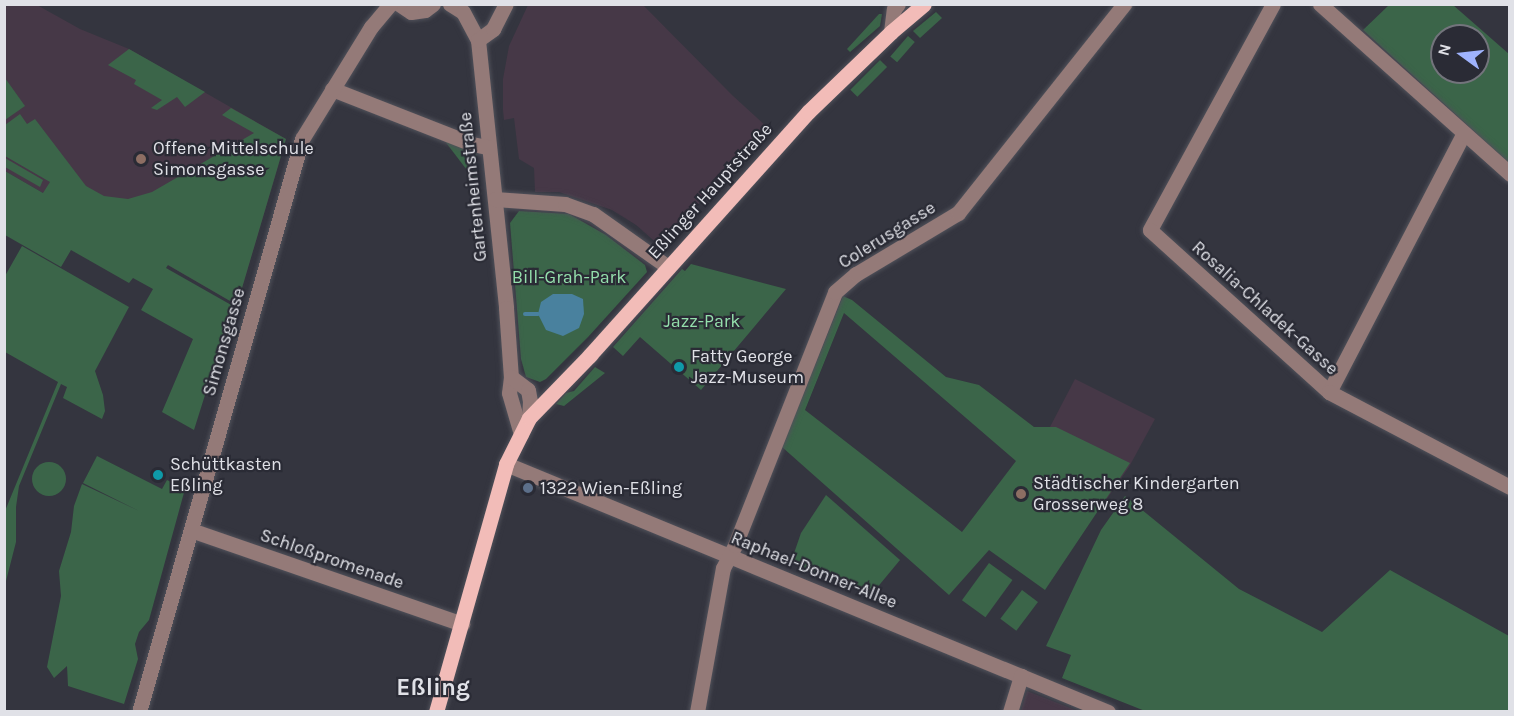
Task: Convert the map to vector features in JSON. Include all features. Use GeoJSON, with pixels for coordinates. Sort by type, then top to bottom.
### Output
{"type":"FeatureCollection","features":[{"type":"Feature","properties":{"kind":"main road","name":"Eßlinger Hauptstraße"},"geometry":{"type":"LineString","coordinates":[[436,711],[506,464],[529,418],[808,112],[891,32],[924,4]]}},
{"type":"Feature","properties":{"kind":"street","name":"Simonsgasse"},"geometry":{"type":"LineString","coordinates":[[139,711],[302,139],[370,27],[390,4]]}},
{"type":"Feature","properties":{"kind":"street"},"geometry":{"type":"LineString","coordinates":[[399,4],[411,12],[425,10],[433,4]]}},
{"type":"Feature","properties":{"kind":"street","name":"Gartenheimstraße"},"geometry":{"type":"LineString","coordinates":[[450,4],[463,12],[478,40],[511,377],[510,398],[520,435]]}},
{"type":"Feature","properties":{"kind":"street"},"geometry":{"type":"LineString","coordinates":[[478,40],[493,29],[506,4]]}},
{"type":"Feature","properties":{"kind":"street"},"geometry":{"type":"LineString","coordinates":[[891,32],[894,9],[898,4]]}},
{"type":"Feature","properties":{"kind":"street","name":"Colerusgasse"},"geometry":{"type":"LineString","coordinates":[[697,711],[727,556],[735,545],[835,292],[856,274],[958,213],[1124,4]]}},
{"type":"Feature","properties":{"kind":"street","name":"Rosalia-Chladek-Gasse"},"geometry":{"type":"LineString","coordinates":[[1273,4],[1150,230],[1329,392],[1464,133]]}},
{"type":"Feature","properties":{"kind":"street"},"geometry":{"type":"LineString","coordinates":[[1320,4],[1509,174]]}},
{"type":"Feature","properties":{"kind":"street"},"geometry":{"type":"LineString","coordinates":[[332,89],[472,144],[488,147]]}},
{"type":"Feature","properties":{"kind":"street"},"geometry":{"type":"LineString","coordinates":[[495,200],[565,204],[593,214],[668,267]]}},
{"type":"Feature","properties":{"kind":"street"},"geometry":{"type":"LineString","coordinates":[[511,377],[528,390],[558,388]]}},
{"type":"Feature","properties":{"kind":"street"},"geometry":{"type":"LineString","coordinates":[[528,390],[529,418]]}},
{"type":"Feature","properties":{"kind":"street"},"geometry":{"type":"LineString","coordinates":[[1329,392],[1509,487]]}},
{"type":"Feature","properties":{"kind":"street","name":"Raphael-Donner-Allee"},"geometry":{"type":"LineString","coordinates":[[506,464],[1108,711]]}},
{"type":"Feature","properties":{"kind":"street","name":"Schloßpromenade"},"geometry":{"type":"LineString","coordinates":[[190,531],[462,624]]}},
{"type":"Feature","properties":{"kind":"street"},"geometry":{"type":"LineString","coordinates":[[1010,711],[1022,676]]}},
{"type":"Feature","properties":{"kind":"shaded area","name":"Offene Mittelschule Simonsgasse"},"geometry":{"type":"Polygon","coordinates":[[[5,5],[37,5],[80,29],[129,49],[286,139],[237,305],[5,171],[5,5]]]}},
{"type":"Feature","properties":{"kind":"shaded area"},"geometry":{"type":"Polygon","coordinates":[[[528,5],[643,5],[768,128],[660,246],[636,225],[612,210],[559,192],[535,192],[534,168],[519,159],[514,118],[504,120],[503,110],[503,79],[509,46],[528,5]]]}},
{"type":"Feature","properties":{"kind":"shaded area","name":"Städtischer Kindergarten Grosserweg 8"},"geometry":{"type":"Polygon","coordinates":[[[1075,379],[1155,419],[1129,467],[1104,503],[1039,448],[1075,379]]]}},
{"type":"Feature","properties":{"kind":"shaded area"},"geometry":{"type":"Polygon","coordinates":[[[1027,691],[1078,711],[1021,711],[1027,691]]]}},
{"type":"Feature","properties":{"kind":"green space"},"geometry":{"type":"Polygon","coordinates":[[[1389,5],[1453,5],[1475,24],[1430,24],[1430,84],[1490,84],[1490,37],[1509,54],[1509,163],[1363,30],[1389,5]]]}},
{"type":"Feature","properties":{"kind":"green space"},"geometry":{"type":"Polygon","coordinates":[[[936,12],[942,18],[920,38],[913,31],[936,12]]]}},
{"type":"Feature","properties":{"kind":"green space"},"geometry":{"type":"Polygon","coordinates":[[[879,14],[882,14],[880,26],[850,52],[847,49],[879,14]]]}},
{"type":"Feature","properties":{"kind":"green space"},"geometry":{"type":"Polygon","coordinates":[[[908,36],[915,42],[897,62],[890,56],[908,36]]]}},
{"type":"Feature","properties":{"kind":"green space"},"geometry":{"type":"Polygon","coordinates":[[[129,49],[205,92],[185,107],[177,97],[157,110],[151,108],[162,100],[134,84],[136,80],[108,65],[129,49]]]}},
{"type":"Feature","properties":{"kind":"green space"},"geometry":{"type":"Polygon","coordinates":[[[880,60],[887,67],[857,97],[850,90],[880,60]]]}},
{"type":"Feature","properties":{"kind":"green space"},"geometry":{"type":"Polygon","coordinates":[[[5,78],[25,106],[4,120],[5,78]]]}},
{"type":"Feature","properties":{"kind":"green space"},"geometry":{"type":"Polygon","coordinates":[[[231,108],[286,139],[237,305],[168,265],[166,268],[233,306],[194,430],[162,412],[193,339],[141,310],[153,289],[133,278],[129,283],[71,250],[61,267],[5,235],[5,171],[43,193],[50,182],[5,156],[5,125],[20,114],[27,124],[35,119],[86,186],[104,196],[128,199],[152,192],[254,133],[222,115],[231,108]]]}},
{"type":"Feature","properties":{"kind":"green space"},"geometry":{"type":"Polygon","coordinates":[[[444,140],[476,149],[478,178],[473,178],[444,140]]]}},
{"type":"Feature","properties":{"kind":"green space"},"geometry":{"type":"Polygon","coordinates":[[[5,158],[43,180],[40,187],[5,167],[5,158]]]}},
{"type":"Feature","properties":{"kind":"green space","name":"Bill-Grah-Park"},"geometry":{"type":"Polygon","coordinates":[[[519,211],[569,214],[606,235],[645,265],[647,272],[588,337],[546,379],[540,382],[526,377],[521,359],[510,223],[519,211]]]}},
{"type":"Feature","properties":{"kind":"green space"},"geometry":{"type":"Polygon","coordinates":[[[22,246],[129,307],[95,371],[103,395],[105,411],[102,419],[63,398],[67,387],[61,384],[19,486],[16,507],[16,542],[5,585],[5,511],[58,382],[5,352],[5,276],[22,246]]]}},
{"type":"Feature","properties":{"kind":"green space","name":"Jazz-Park"},"geometry":{"type":"Polygon","coordinates":[[[691,264],[786,289],[701,390],[640,337],[623,356],[613,347],[682,269],[685,271],[691,264]]]}},
{"type":"Feature","properties":{"kind":"green space"},"geometry":{"type":"Polygon","coordinates":[[[843,296],[852,300],[946,377],[979,385],[1034,427],[1056,427],[1130,463],[1045,590],[989,550],[949,595],[782,447],[843,296]],[[844,313],[805,410],[962,532],[1016,461],[844,313]]]}},
{"type":"Feature","properties":{"kind":"green space"},"geometry":{"type":"Polygon","coordinates":[[[595,367],[605,373],[564,406],[556,404],[566,393],[574,391],[595,367]]]}},
{"type":"Feature","properties":{"kind":"green space"},"geometry":{"type":"Polygon","coordinates":[[[97,456],[162,489],[167,480],[185,489],[149,620],[139,632],[135,644],[138,659],[124,704],[68,686],[67,666],[54,678],[47,667],[61,596],[59,571],[71,532],[74,506],[82,484],[139,511],[83,483],[97,456]]]}},
{"type":"Feature","properties":{"kind":"green space"},"geometry":{"type":"Polygon","coordinates":[[[49,462],[61,467],[66,479],[61,491],[49,496],[37,491],[32,479],[37,467],[49,462]]]}},
{"type":"Feature","properties":{"kind":"green space"},"geometry":{"type":"Polygon","coordinates":[[[826,495],[900,560],[871,595],[791,562],[801,533],[826,495]]]}},
{"type":"Feature","properties":{"kind":"green space"},"geometry":{"type":"Polygon","coordinates":[[[1125,496],[1239,589],[1322,632],[1390,570],[1509,636],[1509,711],[1145,711],[1062,678],[1071,655],[1046,646],[1101,530],[1125,496]]]}},
{"type":"Feature","properties":{"kind":"green space"},"geometry":{"type":"Polygon","coordinates":[[[989,563],[1012,580],[985,617],[962,600],[989,563]]]}},
{"type":"Feature","properties":{"kind":"green space"},"geometry":{"type":"Polygon","coordinates":[[[1022,590],[1038,602],[1016,631],[1000,619],[1022,590]]]}},
{"type":"Feature","properties":{"kind":"water"},"geometry":{"type":"Polygon","coordinates":[[[553,294],[572,294],[583,299],[584,314],[579,328],[563,336],[546,330],[538,314],[541,302],[553,294]]]}},
{"type":"Feature","properties":{"kind":"waterway"},"geometry":{"type":"LineString","coordinates":[[525,314],[538,314]]}},
{"type":"Feature","properties":{"kind":"place","name":"Offene Mittelschule Simonsgasse"},"geometry":{"type":"Point","coordinates":[141,159]}},
{"type":"Feature","properties":{"kind":"place","name":"Fatty George Jazz-Museum"},"geometry":{"type":"Point","coordinates":[679,367]}},
{"type":"Feature","properties":{"kind":"place","name":"Schüttkasten Eßling"},"geometry":{"type":"Point","coordinates":[158,475]}},
{"type":"Feature","properties":{"kind":"place","name":"1322 Wien-Eßling"},"geometry":{"type":"Point","coordinates":[528,488]}},
{"type":"Feature","properties":{"kind":"place","name":"Städtischer Kindergarten Grosserweg 8"},"geometry":{"type":"Point","coordinates":[1021,494]}},
{"type":"Feature","properties":{"kind":"district","name":"Eßling"},"geometry":{"type":"Point","coordinates":[433,688]}}]}
